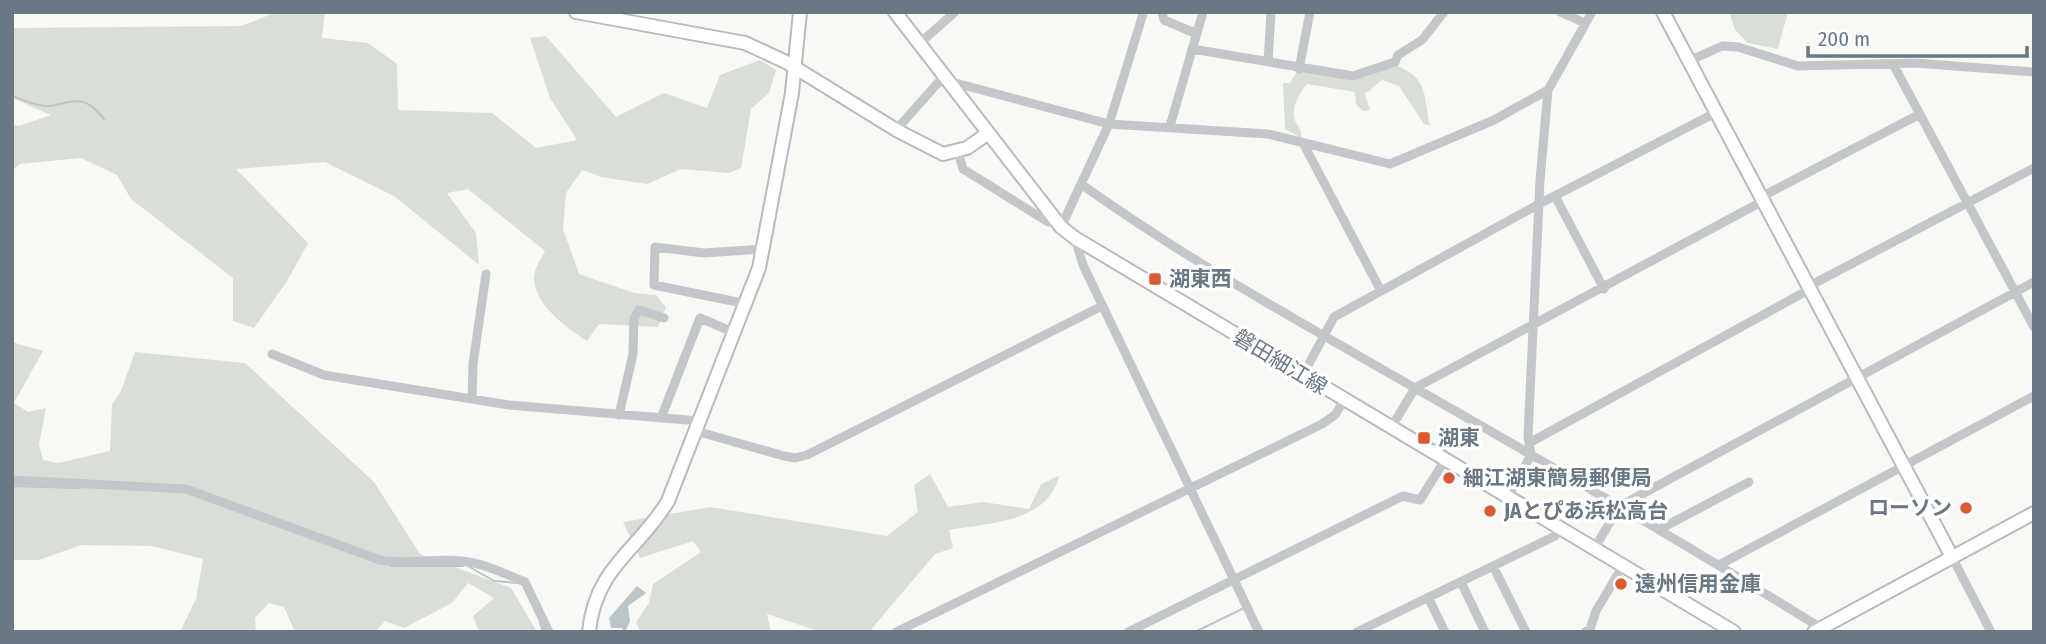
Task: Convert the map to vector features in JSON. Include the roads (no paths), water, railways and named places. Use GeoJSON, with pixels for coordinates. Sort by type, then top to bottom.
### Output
{"type":"FeatureCollection","features":[{"type":"Feature","properties":{"kind":"street"},"geometry":{"type":"LineString","coordinates":[[576,12],[745,43],[795,68],[896,130],[943,154],[958,152],[987,134]]}},
{"type":"Feature","properties":{"kind":"street"},"geometry":{"type":"LineString","coordinates":[[589,631],[594,606],[613,565],[657,519],[668,501],[747,304],[763,249],[795,68],[800,12]]}},
{"type":"Feature","properties":{"kind":"street","name":"磐田細江線"},"geometry":{"type":"LineString","coordinates":[[895,12],[1061,227],[1075,238],[1734,632]]}},
{"type":"Feature","properties":{"kind":"street"},"geometry":{"type":"LineString","coordinates":[[919,44],[955,12]]}},
{"type":"Feature","properties":{"kind":"street"},"geometry":{"type":"LineString","coordinates":[[1162,12],[1164,20],[1197,34]]}},
{"type":"Feature","properties":{"kind":"street"},"geometry":{"type":"LineString","coordinates":[[1170,126],[1203,12]]}},
{"type":"Feature","properties":{"kind":"street"},"geometry":{"type":"LineString","coordinates":[[1268,62],[1270,12]]}},
{"type":"Feature","properties":{"kind":"street"},"geometry":{"type":"LineString","coordinates":[[1300,69],[1310,12]]}},
{"type":"Feature","properties":{"kind":"street"},"geometry":{"type":"LineString","coordinates":[[1192,49],[1353,76],[1395,62],[1398,55],[1422,40],[1444,12]]}},
{"type":"Feature","properties":{"kind":"street"},"geometry":{"type":"LineString","coordinates":[[1560,12],[1585,23]]}},
{"type":"Feature","properties":{"kind":"street"},"geometry":{"type":"LineString","coordinates":[[1509,496],[1531,455],[1529,443],[1533,324],[1548,90],[1592,12]]}},
{"type":"Feature","properties":{"kind":"street"},"geometry":{"type":"LineString","coordinates":[[1663,12],[1991,632]]}},
{"type":"Feature","properties":{"kind":"street"},"geometry":{"type":"LineString","coordinates":[[1061,227],[1109,124],[1143,14]]}},
{"type":"Feature","properties":{"kind":"street"},"geometry":{"type":"LineString","coordinates":[[1689,61],[1722,46],[1738,47],[1798,66],[1968,65],[2034,72]]}},
{"type":"Feature","properties":{"kind":"street"},"geometry":{"type":"LineString","coordinates":[[1893,64],[2034,327]]}},
{"type":"Feature","properties":{"kind":"street"},"geometry":{"type":"LineString","coordinates":[[896,130],[946,79],[1109,124],[1268,134],[1390,164],[1494,120],[1548,90]]}},
{"type":"Feature","properties":{"kind":"street"},"geometry":{"type":"LineString","coordinates":[[1303,376],[1326,337],[1334,317],[1539,204],[1717,112]]}},
{"type":"Feature","properties":{"kind":"street"},"geometry":{"type":"LineString","coordinates":[[1391,428],[1415,388],[1604,289],[1762,199],[1920,114]]}},
{"type":"Feature","properties":{"kind":"street"},"geometry":{"type":"LineString","coordinates":[[1303,143],[1381,291]]}},
{"type":"Feature","properties":{"kind":"street"},"geometry":{"type":"LineString","coordinates":[[958,152],[963,169],[1048,222]]}},
{"type":"Feature","properties":{"kind":"street"},"geometry":{"type":"LineString","coordinates":[[1529,443],[1967,202],[2034,168]]}},
{"type":"Feature","properties":{"kind":"street"},"geometry":{"type":"LineString","coordinates":[[1081,184],[1146,229],[1326,337],[1660,529],[1817,630],[2034,513]]}},
{"type":"Feature","properties":{"kind":"street"},"geometry":{"type":"LineString","coordinates":[[1555,196],[1604,289]]}},
{"type":"Feature","properties":{"kind":"street"},"geometry":{"type":"LineString","coordinates":[[1075,238],[1083,265],[1102,306],[1259,632]]}},
{"type":"Feature","properties":{"kind":"street"},"geometry":{"type":"LineString","coordinates":[[747,304],[654,285],[655,247],[704,253],[763,249]]}},
{"type":"Feature","properties":{"kind":"street"},"geometry":{"type":"LineString","coordinates":[[472,399],[473,364],[485,274]]}},
{"type":"Feature","properties":{"kind":"street"},"geometry":{"type":"LineString","coordinates":[[1595,547],[1620,506],[2034,282]]}},
{"type":"Feature","properties":{"kind":"street"},"geometry":{"type":"LineString","coordinates":[[272,354],[324,375],[569,412],[661,418],[698,426],[795,458],[807,455],[1102,306]]}},
{"type":"Feature","properties":{"kind":"street"},"geometry":{"type":"LineString","coordinates":[[619,415],[633,354],[634,318],[639,310],[664,318]]}},
{"type":"Feature","properties":{"kind":"street"},"geometry":{"type":"LineString","coordinates":[[661,418],[700,318],[735,333]]}},
{"type":"Feature","properties":{"kind":"street"},"geometry":{"type":"LineString","coordinates":[[1719,565],[2034,396]]}},
{"type":"Feature","properties":{"kind":"street"},"geometry":{"type":"LineString","coordinates":[[896,632],[1322,424],[1335,415],[1344,400]]}},
{"type":"Feature","properties":{"kind":"street"},"geometry":{"type":"LineString","coordinates":[[1128,632],[1404,496],[1420,500],[1445,460]]}},
{"type":"Feature","properties":{"kind":"street"},"geometry":{"type":"LineString","coordinates":[[12,480],[186,489],[380,560],[401,564],[462,561],[484,566],[525,582],[549,632]]}},
{"type":"Feature","properties":{"kind":"street"},"geometry":{"type":"LineString","coordinates":[[1660,529],[1749,482]]}},
{"type":"Feature","properties":{"kind":"street"},"geometry":{"type":"LineString","coordinates":[[1357,632],[1555,536],[1561,527]]}},
{"type":"Feature","properties":{"kind":"street"},"geometry":{"type":"LineString","coordinates":[[1585,632],[1590,629],[1596,611],[1624,564]]}},
{"type":"Feature","properties":{"kind":"street"},"geometry":{"type":"LineString","coordinates":[[1493,566],[1526,632]]}},
{"type":"Feature","properties":{"kind":"street"},"geometry":{"type":"LineString","coordinates":[[1461,582],[1485,632]]}},
{"type":"Feature","properties":{"kind":"street"},"geometry":{"type":"LineString","coordinates":[[1428,597],[1445,632]]}},
{"type":"Feature","properties":{"kind":"waterway"},"geometry":{"type":"LineString","coordinates":[[12,96],[45,106],[80,101],[91,106],[104,119]]}},
{"type":"Feature","properties":{"kind":"waterway"},"geometry":{"type":"LineString","coordinates":[[12,486],[80,488]]}},
{"type":"Feature","properties":{"kind":"waterway"},"geometry":{"type":"LineString","coordinates":[[391,566],[463,566]]}},
{"type":"Feature","properties":{"kind":"waterway"},"geometry":{"type":"LineString","coordinates":[[468,566],[494,581],[518,583]]}},
{"type":"Feature","properties":{"kind":"waterway"},"geometry":{"type":"LineString","coordinates":[[1195,632],[1242,609]]}},
{"type":"Feature","properties":{"kind":"waterway"},"geometry":{"type":"LineString","coordinates":[[540,623],[543,632]]}},
{"type":"Feature","properties":{"kind":"place","name":"湖東西"},"geometry":{"type":"Point","coordinates":[1155,279]}},
{"type":"Feature","properties":{"kind":"place","name":"湖東"},"geometry":{"type":"Point","coordinates":[1424,438]}},
{"type":"Feature","properties":{"kind":"place","name":"細江湖東簡易郵便局"},"geometry":{"type":"Point","coordinates":[1449,478]}},
{"type":"Feature","properties":{"kind":"place","name":"ローソン"},"geometry":{"type":"Point","coordinates":[1966,508]}},
{"type":"Feature","properties":{"kind":"place","name":"JAとぴあ浜松高台"},"geometry":{"type":"Point","coordinates":[1490,511]}},
{"type":"Feature","properties":{"kind":"place","name":"遠州信用金庫"},"geometry":{"type":"Point","coordinates":[1621,584]}}]}
